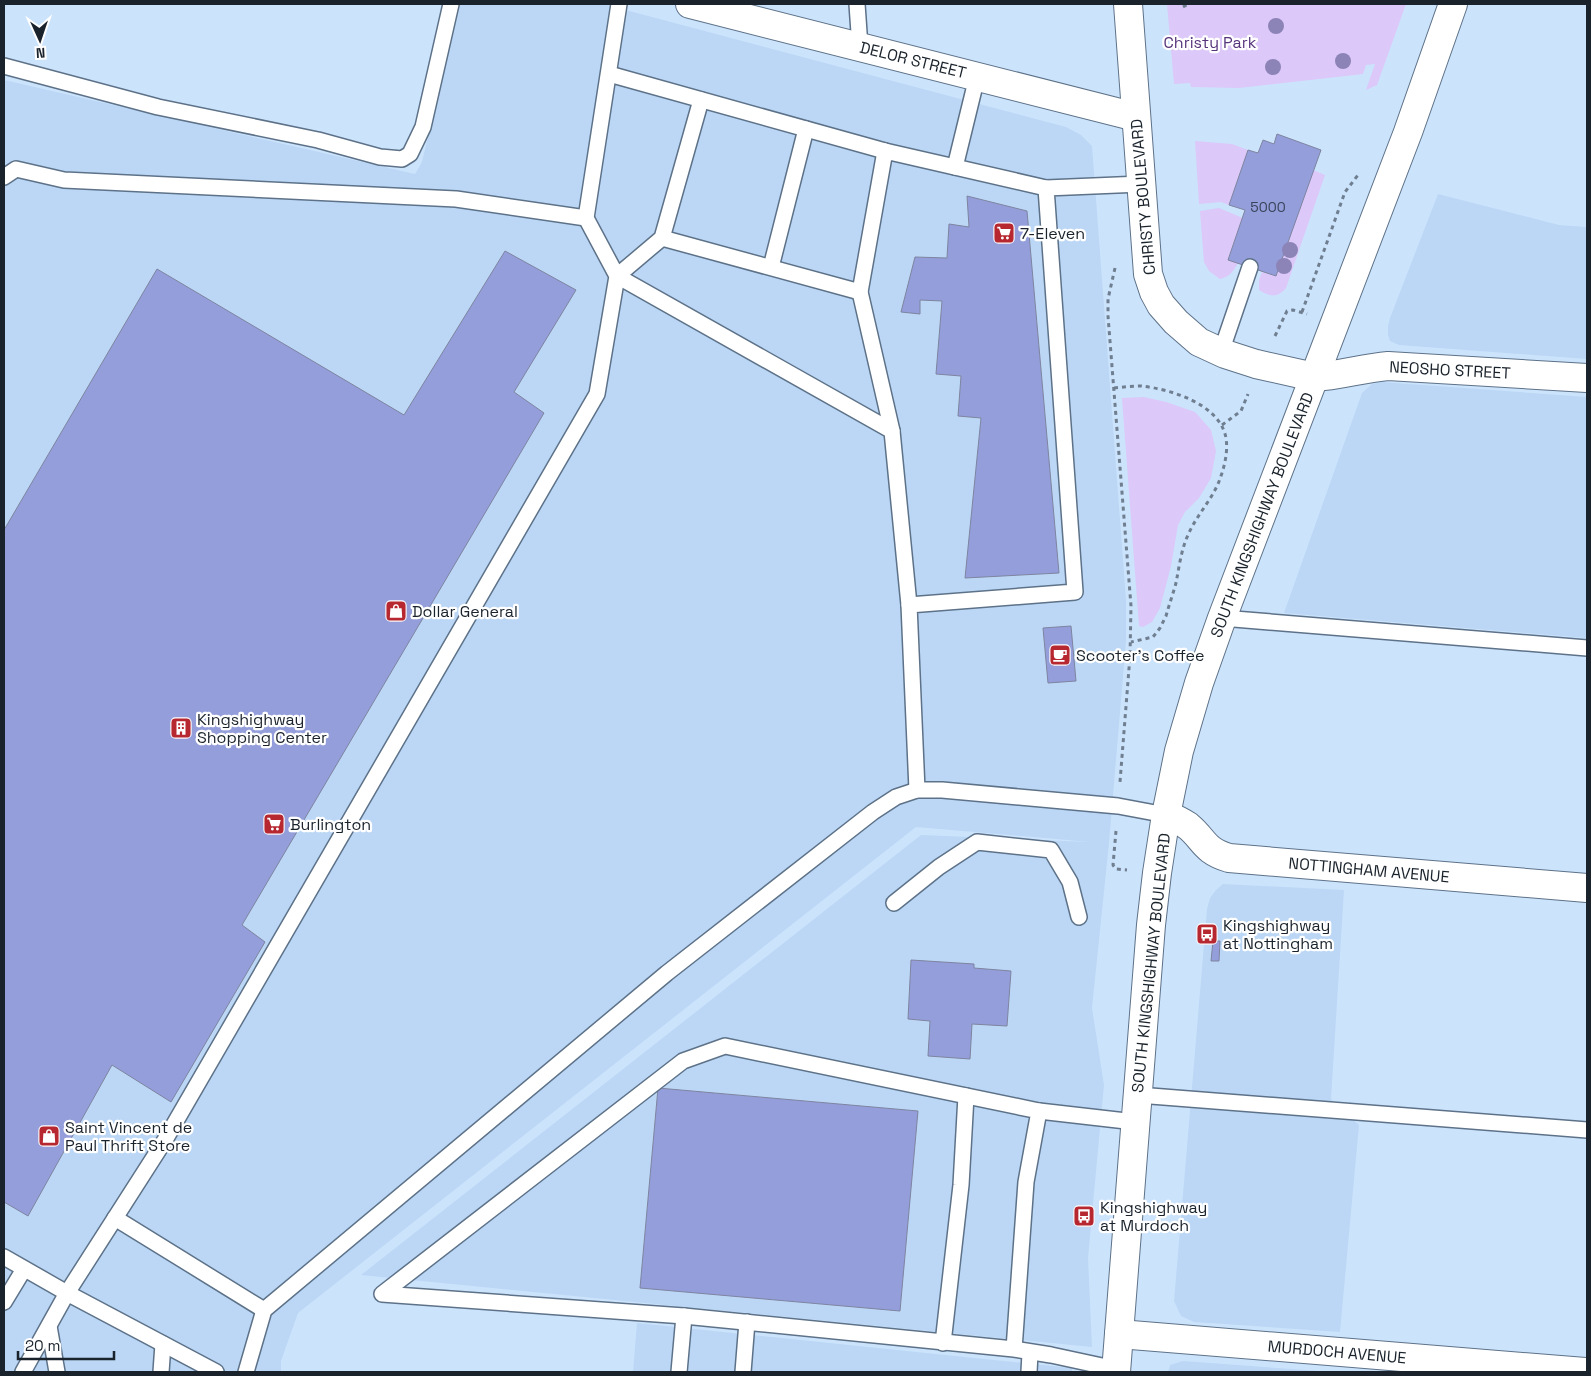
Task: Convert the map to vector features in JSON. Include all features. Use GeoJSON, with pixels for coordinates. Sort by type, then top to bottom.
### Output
{"type":"FeatureCollection","features":[{"type":"Feature","properties":{"kind":"street","name":"DELOR STREET"},"geometry":{"type":"LineString","coordinates":[[690,4],[1136,118]]}},
{"type":"Feature","properties":{"kind":"street","name":"CHRISTY BOULEVARD"},"geometry":{"type":"LineString","coordinates":[[1128,4],[1148,274],[1154,292],[1161,305],[1176,322],[1199,342],[1221,352],[1262,365],[1314,377]]}},
{"type":"Feature","properties":{"kind":"street","name":"SOUTH KINGSHIGHWAY BOULEVARD"},"geometry":{"type":"LineString","coordinates":[[1116,1370],[1151,925],[1166,815],[1179,751],[1199,683],[1222,618],[1404,141],[1454,4]]}},
{"type":"Feature","properties":{"kind":"street","name":"NEOSHO STREET"},"geometry":{"type":"LineString","coordinates":[[1314,377],[1388,366],[1587,378]]}},
{"type":"Feature","properties":{"kind":"street","name":"NOTTINGHAM AVENUE"},"geometry":{"type":"LineString","coordinates":[[1166,815],[1178,819],[1190,827],[1204,845],[1217,854],[1229,858],[1587,888]]}},
{"type":"Feature","properties":{"kind":"street","name":"MURDOCH AVENUE"},"geometry":{"type":"LineString","coordinates":[[1119,1334],[1585,1372]]}},
{"type":"Feature","properties":{"kind":"lane"},"geometry":{"type":"LineString","coordinates":[[4,66],[158,107],[318,140],[380,156],[402,159],[410,154],[423,127],[451,4]]}},
{"type":"Feature","properties":{"kind":"lane"},"geometry":{"type":"LineString","coordinates":[[619,4],[586,218],[617,276],[892,431]]}},
{"type":"Feature","properties":{"kind":"lane"},"geometry":{"type":"LineString","coordinates":[[857,4],[860,47]]}},
{"type":"Feature","properties":{"kind":"lane"},"geometry":{"type":"LineString","coordinates":[[608,74],[885,151],[1046,188],[1141,184]]}},
{"type":"Feature","properties":{"kind":"lane"},"geometry":{"type":"LineString","coordinates":[[955,167],[977,77]]}},
{"type":"Feature","properties":{"kind":"lane"},"geometry":{"type":"LineString","coordinates":[[23,1372],[67,1294],[165,1140],[597,394],[617,276],[662,238],[701,100]]}},
{"type":"Feature","properties":{"kind":"lane"},"geometry":{"type":"LineString","coordinates":[[771,267],[806,129]]}},
{"type":"Feature","properties":{"kind":"lane"},"geometry":{"type":"LineString","coordinates":[[885,151],[860,292],[892,431],[909,605],[917,790]]}},
{"type":"Feature","properties":{"kind":"lane"},"geometry":{"type":"LineString","coordinates":[[8,168],[64,180],[456,199],[586,218]]}},
{"type":"Feature","properties":{"kind":"lane"},"geometry":{"type":"LineString","coordinates":[[909,605],[1075,592],[1046,188]]}},
{"type":"Feature","properties":{"kind":"lane"},"geometry":{"type":"LineString","coordinates":[[662,238],[860,292]]}},
{"type":"Feature","properties":{"kind":"lane"},"geometry":{"type":"LineString","coordinates":[[1221,352],[1250,268]]}},
{"type":"Feature","properties":{"kind":"lane"},"geometry":{"type":"LineString","coordinates":[[1222,618],[1587,648]]}},
{"type":"Feature","properties":{"kind":"lane"},"geometry":{"type":"LineString","coordinates":[[246,1372],[264,1310],[667,973],[873,812],[896,797],[917,790],[974,792],[1118,806],[1166,815]]}},
{"type":"Feature","properties":{"kind":"lane"},"geometry":{"type":"LineString","coordinates":[[894,903],[939,867],[977,842],[1051,850],[1070,882],[1079,917]]}},
{"type":"Feature","properties":{"kind":"lane"},"geometry":{"type":"LineString","coordinates":[[1116,1370],[1051,1355],[1014,1349],[684,1316],[382,1294],[683,1061],[725,1046],[1039,1111],[1137,1108],[1587,1130]]}},
{"type":"Feature","properties":{"kind":"lane"},"geometry":{"type":"LineString","coordinates":[[943,1343],[961,1185],[966,1096]]}},
{"type":"Feature","properties":{"kind":"lane"},"geometry":{"type":"LineString","coordinates":[[1014,1349],[1026,1182],[1039,1111]]}},
{"type":"Feature","properties":{"kind":"lane"},"geometry":{"type":"LineString","coordinates":[[115,1218],[264,1310]]}},
{"type":"Feature","properties":{"kind":"lane"},"geometry":{"type":"LineString","coordinates":[[4,1257],[67,1294],[216,1372]]}},
{"type":"Feature","properties":{"kind":"lane"},"geometry":{"type":"LineString","coordinates":[[4,1302],[24,1269]]}},
{"type":"Feature","properties":{"kind":"lane"},"geometry":{"type":"LineString","coordinates":[[679,1372],[684,1316]]}},
{"type":"Feature","properties":{"kind":"lane"},"geometry":{"type":"LineString","coordinates":[[743,1372],[747,1322]]}},
{"type":"Feature","properties":{"kind":"lane"},"geometry":{"type":"LineString","coordinates":[[49,1326],[57,1372]]}},
{"type":"Feature","properties":{"kind":"lane"},"geometry":{"type":"LineString","coordinates":[[161,1372],[163,1344]]}},
{"type":"Feature","properties":{"kind":"lane"},"geometry":{"type":"LineString","coordinates":[[1029,1372],[1030,1353]]}},
{"type":"Feature","properties":{"kind":"path"},"geometry":{"type":"LineString","coordinates":[[1183,7],[1188,4]]}},
{"type":"Feature","properties":{"kind":"path"},"geometry":{"type":"LineString","coordinates":[[1116,265],[1108,299],[1131,606],[1131,642],[1123,750]]}},
{"type":"Feature","properties":{"kind":"path"},"geometry":{"type":"LineString","coordinates":[[1262,365],[1287,311],[1293,310],[1335,323]]}},
{"type":"Feature","properties":{"kind":"path"},"geometry":{"type":"LineString","coordinates":[[1114,388],[1140,386],[1172,392],[1191,399],[1206,409],[1222,425],[1226,439],[1226,456],[1221,477],[1208,503],[1196,519],[1187,537],[1166,616],[1153,637],[1131,642]]}},
{"type":"Feature","properties":{"kind":"path"},"geometry":{"type":"LineString","coordinates":[[1222,425],[1241,410]]}},
{"type":"Feature","properties":{"kind":"shaded area"},"geometry":{"type":"Polygon","coordinates":[[[460,4],[603,4],[1066,127],[1081,135],[1092,146],[1126,600],[1126,641],[1109,843],[1092,1008],[1104,1085],[1088,1258],[1092,1347],[361,1275],[921,835],[1090,842],[916,827],[298,1313],[281,1361],[281,1372],[4,1372],[4,80],[415,174],[422,162],[460,4]]]}},
{"type":"Feature","properties":{"kind":"shaded area"},"geometry":{"type":"Polygon","coordinates":[[[1438,194],[1559,225],[1587,227],[1587,359],[1399,345],[1390,341],[1388,326],[1390,318],[1438,194]]]}},
{"type":"Feature","properties":{"kind":"shaded area"},"geometry":{"type":"Polygon","coordinates":[[[1382,382],[1587,397],[1587,638],[1284,613],[1362,393],[1372,384],[1382,382]]]}},
{"type":"Feature","properties":{"kind":"shaded area"},"geometry":{"type":"Polygon","coordinates":[[[1223,884],[1344,890],[1331,1099],[1359,1125],[1340,1332],[1194,1322],[1181,1316],[1174,1301],[1207,909],[1210,898],[1223,884]]]}},
{"type":"Feature","properties":{"kind":"shaded area"},"geometry":{"type":"Polygon","coordinates":[[[637,1323],[1072,1368],[1072,1372],[633,1372],[637,1323]]]}},
{"type":"Feature","properties":{"kind":"shaded area"},"geometry":{"type":"Polygon","coordinates":[[[1183,1361],[1333,1372],[1168,1372],[1170,1365],[1183,1361]]]}},
{"type":"Feature","properties":{"kind":"green space","name":"Christy Park"},"geometry":{"type":"Polygon","coordinates":[[[1167,4],[1406,4],[1377,85],[1366,90],[1375,64],[1366,65],[1363,74],[1239,88],[1191,87],[1190,83],[1174,84],[1167,4]]]}},
{"type":"Feature","properties":{"kind":"green space"},"geometry":{"type":"Polygon","coordinates":[[[1195,141],[1232,144],[1248,150],[1229,205],[1221,202],[1199,204],[1195,141]]]}},
{"type":"Feature","properties":{"kind":"green space"},"geometry":{"type":"Polygon","coordinates":[[[1313,170],[1325,175],[1286,288],[1277,295],[1267,294],[1259,290],[1259,280],[1262,272],[1276,276],[1313,170]]]}},
{"type":"Feature","properties":{"kind":"green space"},"geometry":{"type":"Polygon","coordinates":[[[1219,208],[1243,218],[1228,259],[1238,263],[1230,274],[1220,279],[1209,271],[1204,262],[1200,211],[1219,208]]]}},
{"type":"Feature","properties":{"kind":"green space"},"geometry":{"type":"Polygon","coordinates":[[[1144,397],[1195,412],[1211,430],[1216,451],[1211,478],[1199,498],[1185,512],[1178,525],[1171,566],[1160,608],[1152,622],[1143,627],[1139,626],[1122,398],[1144,397]]]}},
{"type":"Feature","properties":{"kind":"building"},"geometry":{"type":"Polygon","coordinates":[[[1277,134],[1321,150],[1276,276],[1228,260],[1245,210],[1229,205],[1248,150],[1258,153],[1263,140],[1274,144],[1277,134]]]}},
{"type":"Feature","properties":{"kind":"building"},"geometry":{"type":"Polygon","coordinates":[[[967,196],[1027,211],[1059,573],[965,578],[981,418],[958,416],[961,376],[936,374],[942,301],[920,300],[920,314],[901,312],[915,257],[947,258],[949,224],[969,227],[967,196]]]}},
{"type":"Feature","properties":{"kind":"building","name":"Kingshighway Shopping Center"},"geometry":{"type":"Polygon","coordinates":[[[505,251],[576,290],[514,392],[544,413],[242,925],[265,942],[171,1102],[112,1065],[28,1216],[4,1202],[4,530],[157,269],[404,415],[505,251]]]}},
{"type":"Feature","properties":{"kind":"building","name":"Scooter's Coffee"},"geometry":{"type":"Polygon","coordinates":[[[1071,626],[1076,681],[1048,683],[1043,628],[1071,626]]]}},
{"type":"Feature","properties":{"kind":"building"},"geometry":{"type":"Polygon","coordinates":[[[1213,941],[1220,941],[1219,961],[1211,961],[1213,941]]]}},
{"type":"Feature","properties":{"kind":"building"},"geometry":{"type":"Polygon","coordinates":[[[911,960],[974,964],[974,968],[1011,971],[1007,1026],[972,1024],[970,1059],[928,1056],[930,1021],[908,1019],[911,960]]]}},
{"type":"Feature","properties":{"kind":"building"},"geometry":{"type":"Polygon","coordinates":[[[658,1088],[918,1111],[900,1311],[640,1288],[658,1088]]]}},
{"type":"Feature","properties":{"kind":"place","name":"7-Eleven"},"geometry":{"type":"Point","coordinates":[1004,233]}},
{"type":"Feature","properties":{"kind":"place","name":"Dollar General"},"geometry":{"type":"Point","coordinates":[396,611]}},
{"type":"Feature","properties":{"kind":"place","name":"Scooter's Coffee"},"geometry":{"type":"Point","coordinates":[1060,655]}},
{"type":"Feature","properties":{"kind":"place","name":"Kingshighway Shopping Center"},"geometry":{"type":"Point","coordinates":[181,728]}},
{"type":"Feature","properties":{"kind":"place","name":"Burlington"},"geometry":{"type":"Point","coordinates":[274,824]}},
{"type":"Feature","properties":{"kind":"place","name":"Kingshighway at Nottingham"},"geometry":{"type":"Point","coordinates":[1207,934]}},
{"type":"Feature","properties":{"kind":"place","name":"Saint Vincent de Paul Thrift Store"},"geometry":{"type":"Point","coordinates":[49,1136]}},
{"type":"Feature","properties":{"kind":"place","name":"Kingshighway at Murdoch"},"geometry":{"type":"Point","coordinates":[1084,1216]}}]}
